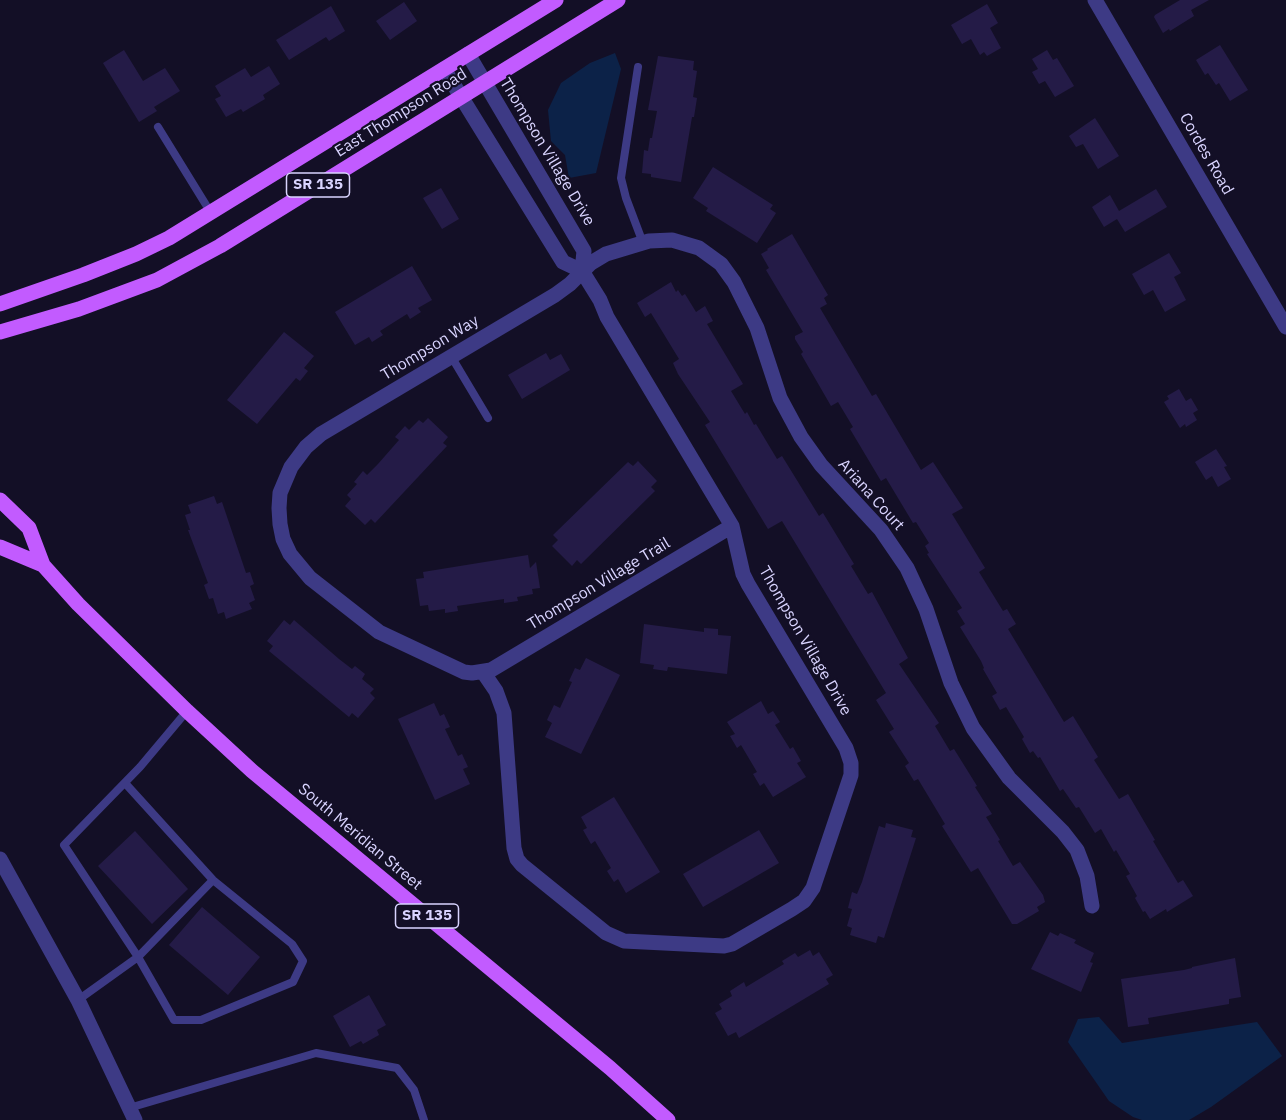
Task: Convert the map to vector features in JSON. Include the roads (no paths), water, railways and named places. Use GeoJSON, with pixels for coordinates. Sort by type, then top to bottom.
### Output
{"type":"FeatureCollection","features":[{"type":"Feature","properties":{"kind":"main road","name":"East Thompson Road"},"geometry":{"type":"LineString","coordinates":[[0,304],[83,275],[169,238],[556,0]]}},
{"type":"Feature","properties":{"kind":"main road","name":"East Thompson Road"},"geometry":{"type":"LineString","coordinates":[[0,332],[79,309],[157,280],[220,246],[618,0]]}},
{"type":"Feature","properties":{"kind":"main road","name":"South Meridian Street"},"geometry":{"type":"LineString","coordinates":[[0,500],[30,528],[43,565],[78,604],[187,711],[252,771],[610,1068],[668,1120]]}},
{"type":"Feature","properties":{"kind":"main road","name":"South Meridian Street"},"geometry":{"type":"LineString","coordinates":[[0,547],[43,565]]}},
{"type":"Feature","properties":{"kind":"street","name":"Cordes Road"},"geometry":{"type":"LineString","coordinates":[[1095,0],[1286,327]]}},
{"type":"Feature","properties":{"kind":"street","name":"Thompson Village Drive"},"geometry":{"type":"LineString","coordinates":[[468,54],[584,251],[582,271]]}},
{"type":"Feature","properties":{"kind":"street","name":"Thompson Village Drive"},"geometry":{"type":"LineString","coordinates":[[444,69],[562,262],[582,271],[600,300],[613,327],[732,526],[743,574],[748,584],[846,748],[851,763],[851,775],[813,888],[804,901],[792,909],[732,944],[724,946],[624,940],[606,933],[517,859],[514,848],[504,713],[496,691],[483,672]]}},
{"type":"Feature","properties":{"kind":"street","name":"Ariana Court"},"geometry":{"type":"LineString","coordinates":[[582,271],[591,262],[606,254],[658,239],[694,246],[714,258],[730,275],[755,322],[776,387],[795,428],[821,465],[874,521],[902,559],[922,599],[947,673],[968,719],[1009,778],[1071,840],[1085,867],[1092,906]]}},
{"type":"Feature","properties":{"kind":"street","name":"Thompson Way"},"geometry":{"type":"LineString","coordinates":[[483,672],[465,672],[380,632],[299,567],[283,539],[279,524],[282,486],[298,457],[321,434],[555,295],[582,271]]}},
{"type":"Feature","properties":{"kind":"street","name":"Thompson Village Trail"},"geometry":{"type":"LineString","coordinates":[[483,672],[732,526]]}},
{"type":"Feature","properties":{"kind":"street"},"geometry":{"type":"LineString","coordinates":[[0,859],[78,1000],[132,1114]]}},
{"type":"Feature","properties":{"kind":"lane"},"geometry":{"type":"LineString","coordinates":[[638,67],[621,178],[643,243]]}},
{"type":"Feature","properties":{"kind":"lane"},"geometry":{"type":"LineString","coordinates":[[158,127],[211,213]]}},
{"type":"Feature","properties":{"kind":"lane"},"geometry":{"type":"LineString","coordinates":[[452,356],[488,418]]}},
{"type":"Feature","properties":{"kind":"lane"},"geometry":{"type":"LineString","coordinates":[[125,783],[213,880],[292,944],[303,961],[293,982],[201,1020],[174,1020],[138,957],[64,845],[125,783],[187,711]]}},
{"type":"Feature","properties":{"kind":"lane"},"geometry":{"type":"LineString","coordinates":[[78,1000],[138,957],[213,880]]}},
{"type":"Feature","properties":{"kind":"lane"},"geometry":{"type":"LineString","coordinates":[[132,1114],[316,1053],[397,1068],[414,1090],[424,1120]]}},
{"type":"Feature","properties":{"kind":"water"},"geometry":{"type":"Polygon","coordinates":[[[615,53],[621,69],[596,173],[569,178],[565,155],[551,141],[548,110],[561,83],[590,63],[615,53]]]}},
{"type":"Feature","properties":{"kind":"water"},"geometry":{"type":"Polygon","coordinates":[[[1099,1017],[1122,1043],[1257,1022],[1282,1056],[1189,1120],[1142,1120],[1133,1117],[1109,1101],[1068,1042],[1078,1019],[1099,1017]]]}}]}
